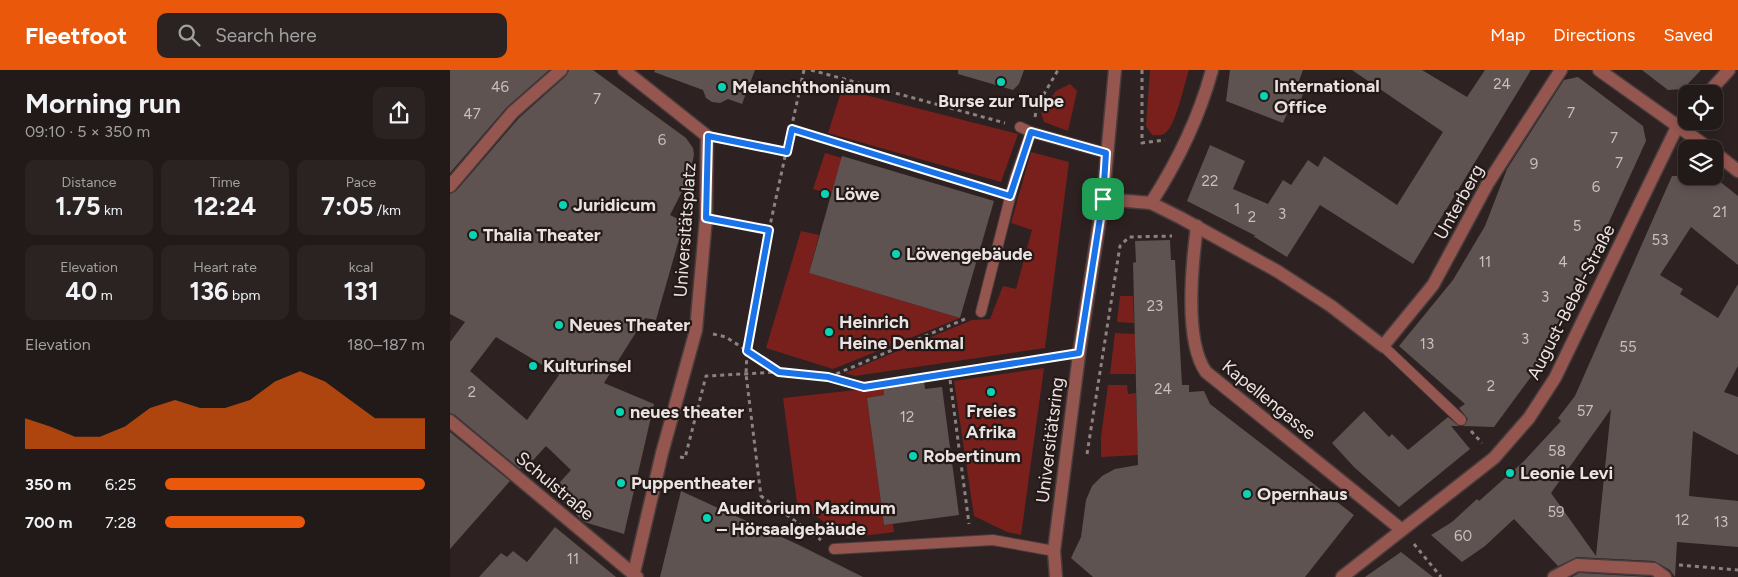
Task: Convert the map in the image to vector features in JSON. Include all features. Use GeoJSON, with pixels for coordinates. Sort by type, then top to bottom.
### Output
{"type":"FeatureCollection","features":[{"type":"Feature","properties":{"kind":"street"},"geometry":{"type":"LineString","coordinates":[[450,186],[513,112],[561,70]]}},
{"type":"Feature","properties":{"kind":"street"},"geometry":{"type":"LineString","coordinates":[[624,70],[708,136]]}},
{"type":"Feature","properties":{"kind":"street","name":"Universitätsring"},"geometry":{"type":"LineString","coordinates":[[1056,577],[1054,551],[1079,353],[1103,199],[1115,70]]}},
{"type":"Feature","properties":{"kind":"street"},"geometry":{"type":"LineString","coordinates":[[1152,203],[1181,154],[1198,114],[1212,70]]}},
{"type":"Feature","properties":{"kind":"street","name":"Unterberg"},"geometry":{"type":"LineString","coordinates":[[1382,346],[1433,285],[1488,183],[1562,70]]}},
{"type":"Feature","properties":{"kind":"street"},"geometry":{"type":"LineString","coordinates":[[1599,70],[1678,118]]}},
{"type":"Feature","properties":{"kind":"street"},"geometry":{"type":"LineString","coordinates":[[1715,85],[1729,70]]}},
{"type":"Feature","properties":{"kind":"street","name":"August-Bebel-Straße"},"geometry":{"type":"LineString","coordinates":[[1342,577],[1494,458],[1529,418],[1555,378],[1678,128]]}},
{"type":"Feature","properties":{"kind":"street"},"geometry":{"type":"LineString","coordinates":[[1692,130],[1701,140]]}},
{"type":"Feature","properties":{"kind":"street","name":"Universitätsplatz"},"geometry":{"type":"LineString","coordinates":[[635,576],[662,453],[696,330],[706,218],[708,136]]}},
{"type":"Feature","properties":{"kind":"street"},"geometry":{"type":"LineString","coordinates":[[1723,159],[1738,171]]}},
{"type":"Feature","properties":{"kind":"street"},"geometry":{"type":"LineString","coordinates":[[1103,199],[1152,203],[1197,226],[1277,271],[1331,306],[1382,346]]}},
{"type":"Feature","properties":{"kind":"street","name":"Kapellengasse"},"geometry":{"type":"LineString","coordinates":[[1197,226],[1192,278],[1195,346],[1206,372],[1402,530]]}},
{"type":"Feature","properties":{"kind":"street","name":"Schulstraße"},"geometry":{"type":"LineString","coordinates":[[450,422],[635,576]]}},
{"type":"Feature","properties":{"kind":"street"},"geometry":{"type":"LineString","coordinates":[[1554,577],[1577,566],[1654,569],[1665,577]]}},
{"type":"Feature","properties":{"kind":"lane"},"geometry":{"type":"LineString","coordinates":[[1020,127],[1031,132],[1106,153]]}},
{"type":"Feature","properties":{"kind":"lane"},"geometry":{"type":"LineString","coordinates":[[981,312],[1010,196],[1031,132]]}},
{"type":"Feature","properties":{"kind":"lane"},"geometry":{"type":"LineString","coordinates":[[1382,346],[1461,420]]}},
{"type":"Feature","properties":{"kind":"lane"},"geometry":{"type":"LineString","coordinates":[[834,549],[993,540],[1054,551]]}},
{"type":"Feature","properties":{"kind":"path"},"geometry":{"type":"LineString","coordinates":[[804,70],[769,230],[747,351],[746,374],[761,496],[807,530]]}},
{"type":"Feature","properties":{"kind":"path"},"geometry":{"type":"LineString","coordinates":[[810,70],[1020,127]]}},
{"type":"Feature","properties":{"kind":"path"},"geometry":{"type":"LineString","coordinates":[[1031,132],[1037,106],[1058,70]]}},
{"type":"Feature","properties":{"kind":"path"},"geometry":{"type":"LineString","coordinates":[[1142,70],[1142,143],[1165,140],[1169,132]]}},
{"type":"Feature","properties":{"kind":"path"},"geometry":{"type":"LineString","coordinates":[[792,129],[1010,196]]}},
{"type":"Feature","properties":{"kind":"path"},"geometry":{"type":"LineString","coordinates":[[708,136],[787,152]]}},
{"type":"Feature","properties":{"kind":"path"},"geometry":{"type":"LineString","coordinates":[[706,218],[769,230]]}},
{"type":"Feature","properties":{"kind":"path"},"geometry":{"type":"LineString","coordinates":[[1086,463],[1120,246],[1129,237],[1179,236]]}},
{"type":"Feature","properties":{"kind":"path"},"geometry":{"type":"LineString","coordinates":[[828,377],[981,312]]}},
{"type":"Feature","properties":{"kind":"path"},"geometry":{"type":"LineString","coordinates":[[726,338],[779,372]]}},
{"type":"Feature","properties":{"kind":"path"},"geometry":{"type":"LineString","coordinates":[[710,377],[779,372],[828,377],[864,387],[949,372],[1079,353]]}},
{"type":"Feature","properties":{"kind":"path"},"geometry":{"type":"LineString","coordinates":[[949,372],[971,541]]}},
{"type":"Feature","properties":{"kind":"path"},"geometry":{"type":"LineString","coordinates":[[1402,530],[1441,577]]}},
{"type":"Feature","properties":{"kind":"shaded area"},"geometry":{"type":"Polygon","coordinates":[[[1150,70],[1189,70],[1172,123],[1168,130],[1161,135],[1152,135],[1146,126],[1150,70]]]}},
{"type":"Feature","properties":{"kind":"shaded area"},"geometry":{"type":"Polygon","coordinates":[[[1070,84],[1077,91],[1068,131],[1044,122],[1041,113],[1056,91],[1070,84]]]}},
{"type":"Feature","properties":{"kind":"shaded area"},"geometry":{"type":"Polygon","coordinates":[[[842,89],[1018,134],[1001,182],[828,133],[842,89]]]}},
{"type":"Feature","properties":{"kind":"shaded area"},"geometry":{"type":"Polygon","coordinates":[[[1031,152],[1069,162],[1045,348],[855,376],[845,373],[972,320],[990,319],[1003,286],[1016,289],[1032,230],[1011,223],[1031,152]]]}},
{"type":"Feature","properties":{"kind":"shaded area"},"geometry":{"type":"Polygon","coordinates":[[[825,153],[842,158],[831,194],[813,189],[825,153]]]}},
{"type":"Feature","properties":{"kind":"shaded area"},"geometry":{"type":"Polygon","coordinates":[[[801,231],[819,235],[809,273],[960,318],[833,369],[766,348],[801,231]]]}},
{"type":"Feature","properties":{"kind":"shaded area"},"geometry":{"type":"Polygon","coordinates":[[[1120,296],[1133,296],[1134,323],[1117,322],[1120,296]]]}},
{"type":"Feature","properties":{"kind":"shaded area"},"geometry":{"type":"Polygon","coordinates":[[[1115,333],[1135,334],[1135,374],[1110,374],[1115,333]]]}},
{"type":"Feature","properties":{"kind":"shaded area"},"geometry":{"type":"Polygon","coordinates":[[[1044,368],[1021,535],[1007,532],[974,516],[954,381],[1044,368]]]}},
{"type":"Feature","properties":{"kind":"shaded area"},"geometry":{"type":"Polygon","coordinates":[[[1108,385],[1127,385],[1128,394],[1136,393],[1138,455],[1101,457],[1101,437],[1108,385]]]}},
{"type":"Feature","properties":{"kind":"shaded area"},"geometry":{"type":"Polygon","coordinates":[[[883,387],[884,395],[867,398],[884,525],[893,524],[894,532],[847,538],[797,503],[783,398],[883,387]]]}},
{"type":"Feature","properties":{"kind":"building"},"geometry":{"type":"Polygon","coordinates":[[[450,70],[549,70],[507,107],[450,173],[450,70]]]}},
{"type":"Feature","properties":{"kind":"building"},"geometry":{"type":"Polygon","coordinates":[[[569,70],[593,70],[686,138],[693,148],[694,154],[690,176],[670,215],[684,222],[656,320],[645,318],[604,383],[654,404],[624,534],[584,522],[552,491],[571,470],[546,446],[525,469],[522,467],[520,469],[455,415],[450,413],[450,342],[465,322],[450,314],[450,194],[456,191],[519,118],[566,76],[569,70]],[[496,337],[470,371],[527,420],[559,375],[496,337]]]}},
{"type":"Feature","properties":{"kind":"building","name":"Melanchthonianum"},"geometry":{"type":"Polygon","coordinates":[[[655,70],[755,70],[742,104],[728,99],[720,103],[712,102],[706,98],[703,90],[654,72],[655,70]]]}},
{"type":"Feature","properties":{"kind":"building","name":"Burse zur Tulpe"},"geometry":{"type":"Polygon","coordinates":[[[958,70],[1024,70],[1019,84],[1013,90],[958,74],[958,70]]]}},
{"type":"Feature","properties":{"kind":"building","name":"International Office"},"geometry":{"type":"Polygon","coordinates":[[[1230,70],[1303,70],[1296,89],[1304,91],[1297,111],[1289,109],[1283,123],[1226,101],[1230,70]]]}},
{"type":"Feature","properties":{"kind":"building"},"geometry":{"type":"Polygon","coordinates":[[[1352,70],[1422,70],[1467,97],[1485,70],[1531,70],[1413,264],[1320,205],[1287,257],[1253,236],[1256,236],[1187,201],[1210,145],[1245,161],[1233,189],[1268,204],[1283,180],[1291,185],[1308,160],[1318,167],[1324,156],[1397,205],[1443,132],[1352,70]]]}},
{"type":"Feature","properties":{"kind":"building"},"geometry":{"type":"Polygon","coordinates":[[[1642,70],[1701,70],[1687,85],[1678,85],[1678,89],[1668,90],[1642,70]]]}},
{"type":"Feature","properties":{"kind":"building"},"geometry":{"type":"Polygon","coordinates":[[[1578,77],[1643,126],[1646,141],[1577,292],[1539,366],[1494,427],[1463,426],[1468,419],[1459,408],[1465,404],[1399,346],[1453,280],[1485,226],[1507,169],[1564,80],[1578,77]]]}},
{"type":"Feature","properties":{"kind":"building","name":"Löwengebäude"},"geometry":{"type":"Polygon","coordinates":[[[842,156],[994,201],[960,318],[809,273],[842,156]]]}},
{"type":"Feature","properties":{"kind":"building"},"geometry":{"type":"Polygon","coordinates":[[[1672,176],[1678,176],[1678,185],[1723,184],[1738,196],[1738,265],[1691,227],[1660,275],[1683,289],[1680,294],[1718,318],[1738,284],[1738,366],[1724,392],[1738,397],[1738,455],[1693,431],[1689,496],[1738,501],[1738,547],[1677,542],[1675,577],[1670,570],[1654,561],[1577,557],[1558,566],[1514,519],[1485,546],[1462,562],[1431,535],[1452,522],[1477,499],[1479,501],[1523,462],[1561,421],[1558,418],[1575,396],[1672,176]],[[1611,409],[1551,493],[1596,556],[1611,409]]]}},
{"type":"Feature","properties":{"kind":"building"},"geometry":{"type":"Polygon","coordinates":[[[1170,240],[1171,260],[1175,260],[1182,385],[1189,385],[1189,392],[1204,391],[1210,404],[1354,515],[1305,577],[1093,577],[1071,558],[1081,537],[1086,500],[1092,486],[1102,476],[1115,469],[1138,465],[1133,263],[1136,262],[1135,241],[1170,240]]]}},
{"type":"Feature","properties":{"kind":"building","name":"Robertinum"},"geometry":{"type":"Polygon","coordinates":[[[924,381],[925,389],[942,387],[959,515],[884,525],[867,398],[884,395],[883,387],[924,381]]]}},
{"type":"Feature","properties":{"kind":"building"},"geometry":{"type":"Polygon","coordinates":[[[1364,411],[1389,437],[1392,434],[1408,450],[1448,417],[1459,426],[1451,426],[1470,449],[1399,507],[1354,467],[1332,443],[1364,411]]]}},
{"type":"Feature","properties":{"kind":"building"},"geometry":{"type":"Polygon","coordinates":[[[450,432],[510,481],[450,549],[450,432]]]}},
{"type":"Feature","properties":{"kind":"building","name":"Auditorium Maximum – Hörsaalgebäude"},"geometry":{"type":"Polygon","coordinates":[[[681,491],[799,545],[863,577],[660,577],[681,491]]]}},
{"type":"Feature","properties":{"kind":"building"},"geometry":{"type":"Polygon","coordinates":[[[555,527],[616,577],[479,577],[501,553],[507,557],[513,551],[527,562],[555,527]]]}},
{"type":"Feature","properties":{"kind":"building"},"geometry":{"type":"Polygon","coordinates":[[[1401,552],[1433,577],[1365,577],[1401,552]]]}},
{"type":"Feature","properties":{"kind":"building"},"geometry":{"type":"Polygon","coordinates":[[[1579,573],[1651,577],[1572,577],[1579,573]]]}},
{"type":"Feature","properties":{"kind":"place","name":"Burse zur Tulpe"},"geometry":{"type":"Point","coordinates":[1001,82]}},
{"type":"Feature","properties":{"kind":"place","name":"Melanchthonianum"},"geometry":{"type":"Point","coordinates":[722,87]}},
{"type":"Feature","properties":{"kind":"place","name":"International Office"},"geometry":{"type":"Point","coordinates":[1264,96]}},
{"type":"Feature","properties":{"kind":"place","name":"Löwe"},"geometry":{"type":"Point","coordinates":[825,194]}},
{"type":"Feature","properties":{"kind":"place","name":"Juridicum"},"geometry":{"type":"Point","coordinates":[563,205]}},
{"type":"Feature","properties":{"kind":"place","name":"Thalia Theater"},"geometry":{"type":"Point","coordinates":[473,235]}},
{"type":"Feature","properties":{"kind":"place","name":"Löwengebäude"},"geometry":{"type":"Point","coordinates":[896,254]}},
{"type":"Feature","properties":{"kind":"place","name":"Neues Theater"},"geometry":{"type":"Point","coordinates":[559,325]}},
{"type":"Feature","properties":{"kind":"place","name":"Heinrich Heine Denkmal"},"geometry":{"type":"Point","coordinates":[829,332]}},
{"type":"Feature","properties":{"kind":"place","name":"Kulturinsel"},"geometry":{"type":"Point","coordinates":[533,366]}},
{"type":"Feature","properties":{"kind":"place","name":"Freies Afrika"},"geometry":{"type":"Point","coordinates":[991,392]}},
{"type":"Feature","properties":{"kind":"place","name":"neues theater"},"geometry":{"type":"Point","coordinates":[620,412]}},
{"type":"Feature","properties":{"kind":"place","name":"Robertinum"},"geometry":{"type":"Point","coordinates":[913,456]}},
{"type":"Feature","properties":{"kind":"place","name":"Leonie Levi"},"geometry":{"type":"Point","coordinates":[1510,473]}},
{"type":"Feature","properties":{"kind":"place","name":"Puppentheater"},"geometry":{"type":"Point","coordinates":[621,483]}},
{"type":"Feature","properties":{"kind":"place","name":"Opernhaus"},"geometry":{"type":"Point","coordinates":[1247,494]}},
{"type":"Feature","properties":{"kind":"place","name":"Auditorium Maximum – Hörsaalgebäude"},"geometry":{"type":"Point","coordinates":[707,518]}},
{"type":"Feature","properties":{"kind":"route"},"geometry":{"type":"LineString","coordinates":[[792,129],[1010,196],[1031,132],[1106,153],[1103,199],[1079,353],[949,372],[864,387],[828,377],[779,372],[747,351],[769,230],[706,218],[708,136],[787,152],[792,129]]}}]}
